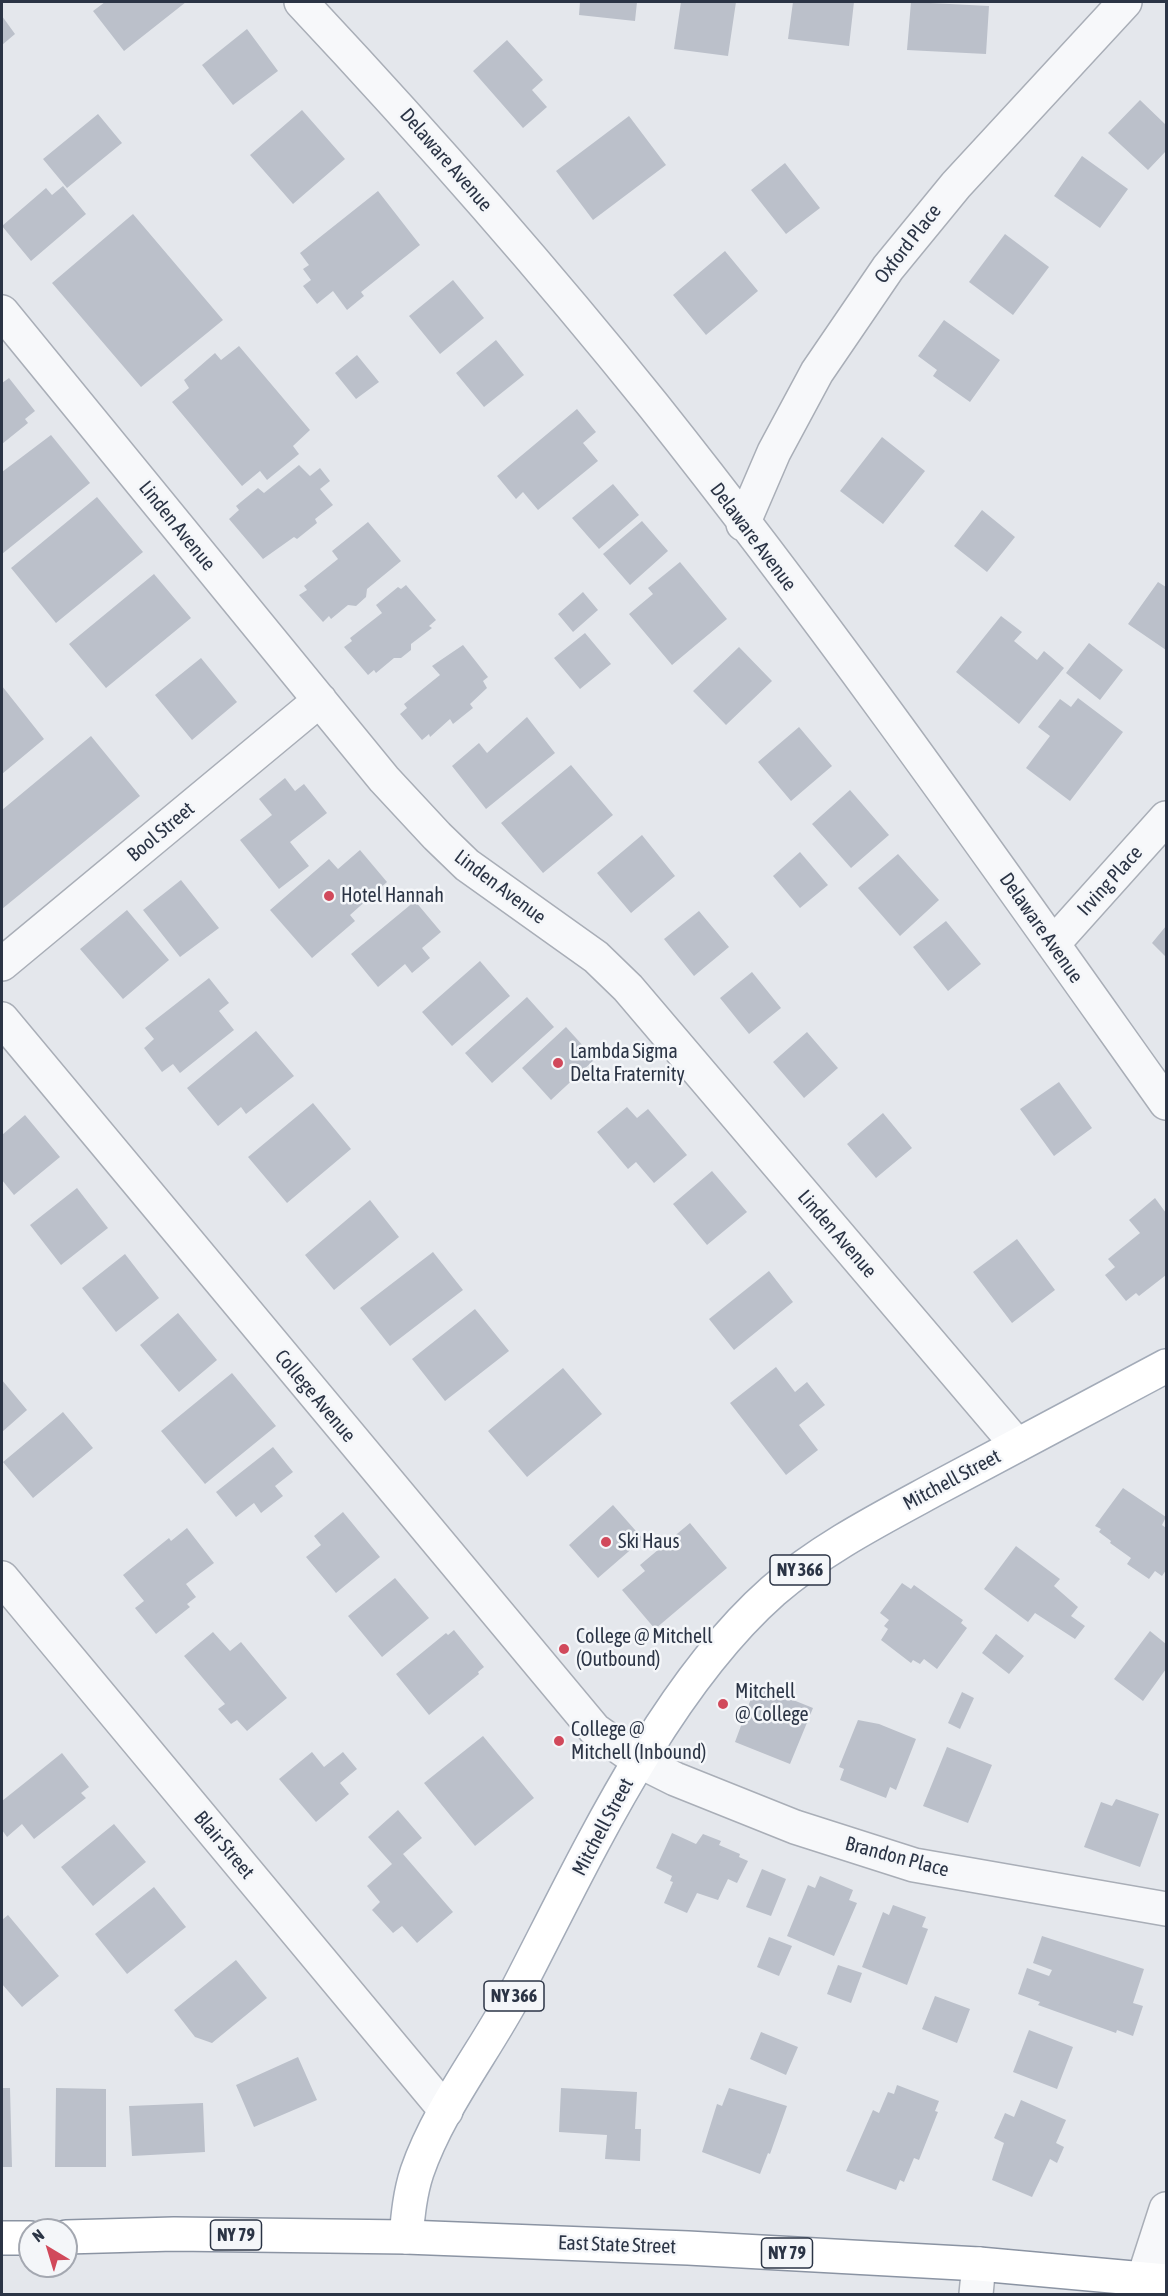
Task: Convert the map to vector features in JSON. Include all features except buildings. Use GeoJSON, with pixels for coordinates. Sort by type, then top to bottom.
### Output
{"type":"FeatureCollection","features":[{"type":"Feature","properties":{"kind":"main road","name":"Mitchell Street"},"geometry":{"type":"LineString","coordinates":[[406,2237],[411,2193],[418,2170],[446,2111],[503,2016],[639,1761],[699,1673],[726,1639],[774,1590],[864,1527],[1167,1366]]}},
{"type":"Feature","properties":{"kind":"main road","name":"East State Street"},"geometry":{"type":"LineString","coordinates":[[78,2237],[174,2234],[406,2237],[688,2247],[977,2279],[1155,2281]]}},
{"type":"Feature","properties":{"kind":"main road"},"geometry":{"type":"LineString","coordinates":[[2,2238],[18,2238]]}},
{"type":"Feature","properties":{"kind":"street","name":"Delaware Avenue"},"geometry":{"type":"LineString","coordinates":[[301,2],[382,88],[490,210],[652,405],[907,739],[1167,1103]]}},
{"type":"Feature","properties":{"kind":"street","name":"Oxford Place"},"geometry":{"type":"LineString","coordinates":[[743,524],[774,452],[817,372],[888,268],[956,184],[1125,2]]}},
{"type":"Feature","properties":{"kind":"street","name":"Linden Avenue"},"geometry":{"type":"LineString","coordinates":[[2,312],[384,779],[466,865],[596,957],[628,988],[1017,1445]]}},
{"type":"Feature","properties":{"kind":"street","name":"Bool Street"},"geometry":{"type":"LineString","coordinates":[[2,964],[320,700]]}},
{"type":"Feature","properties":{"kind":"street","name":"Irving Place"},"geometry":{"type":"LineString","coordinates":[[1053,944],[1167,818]]}},
{"type":"Feature","properties":{"kind":"street","name":"College Avenue"},"geometry":{"type":"LineString","coordinates":[[2,1019],[580,1715],[595,1730],[639,1761]]}},
{"type":"Feature","properties":{"kind":"street","name":"Blair Street"},"geometry":{"type":"LineString","coordinates":[[2,1578],[446,2111]]}},
{"type":"Feature","properties":{"kind":"street","name":"Brandon Place"},"geometry":{"type":"LineString","coordinates":[[639,1761],[675,1779],[795,1827],[914,1865],[1167,1909]]}},
{"type":"Feature","properties":{"kind":"street"},"geometry":{"type":"LineString","coordinates":[[1155,2281],[1167,2209]]}},
{"type":"Feature","properties":{"kind":"place","name":"Hotel Hannah"},"geometry":{"type":"Point","coordinates":[329,896]}},
{"type":"Feature","properties":{"kind":"place","name":"Lambda Sigma Delta Fraternity"},"geometry":{"type":"Point","coordinates":[558,1063]}},
{"type":"Feature","properties":{"kind":"place","name":"Ski Haus"},"geometry":{"type":"Point","coordinates":[606,1542]}},
{"type":"Feature","properties":{"kind":"place","name":"College @ Mitchell (Outbound)"},"geometry":{"type":"Point","coordinates":[564,1649]}},
{"type":"Feature","properties":{"kind":"place","name":"Mitchell @ College"},"geometry":{"type":"Point","coordinates":[723,1704]}},
{"type":"Feature","properties":{"kind":"place","name":"College @ Mitchell (Inbound)"},"geometry":{"type":"Point","coordinates":[559,1741]}}]}
